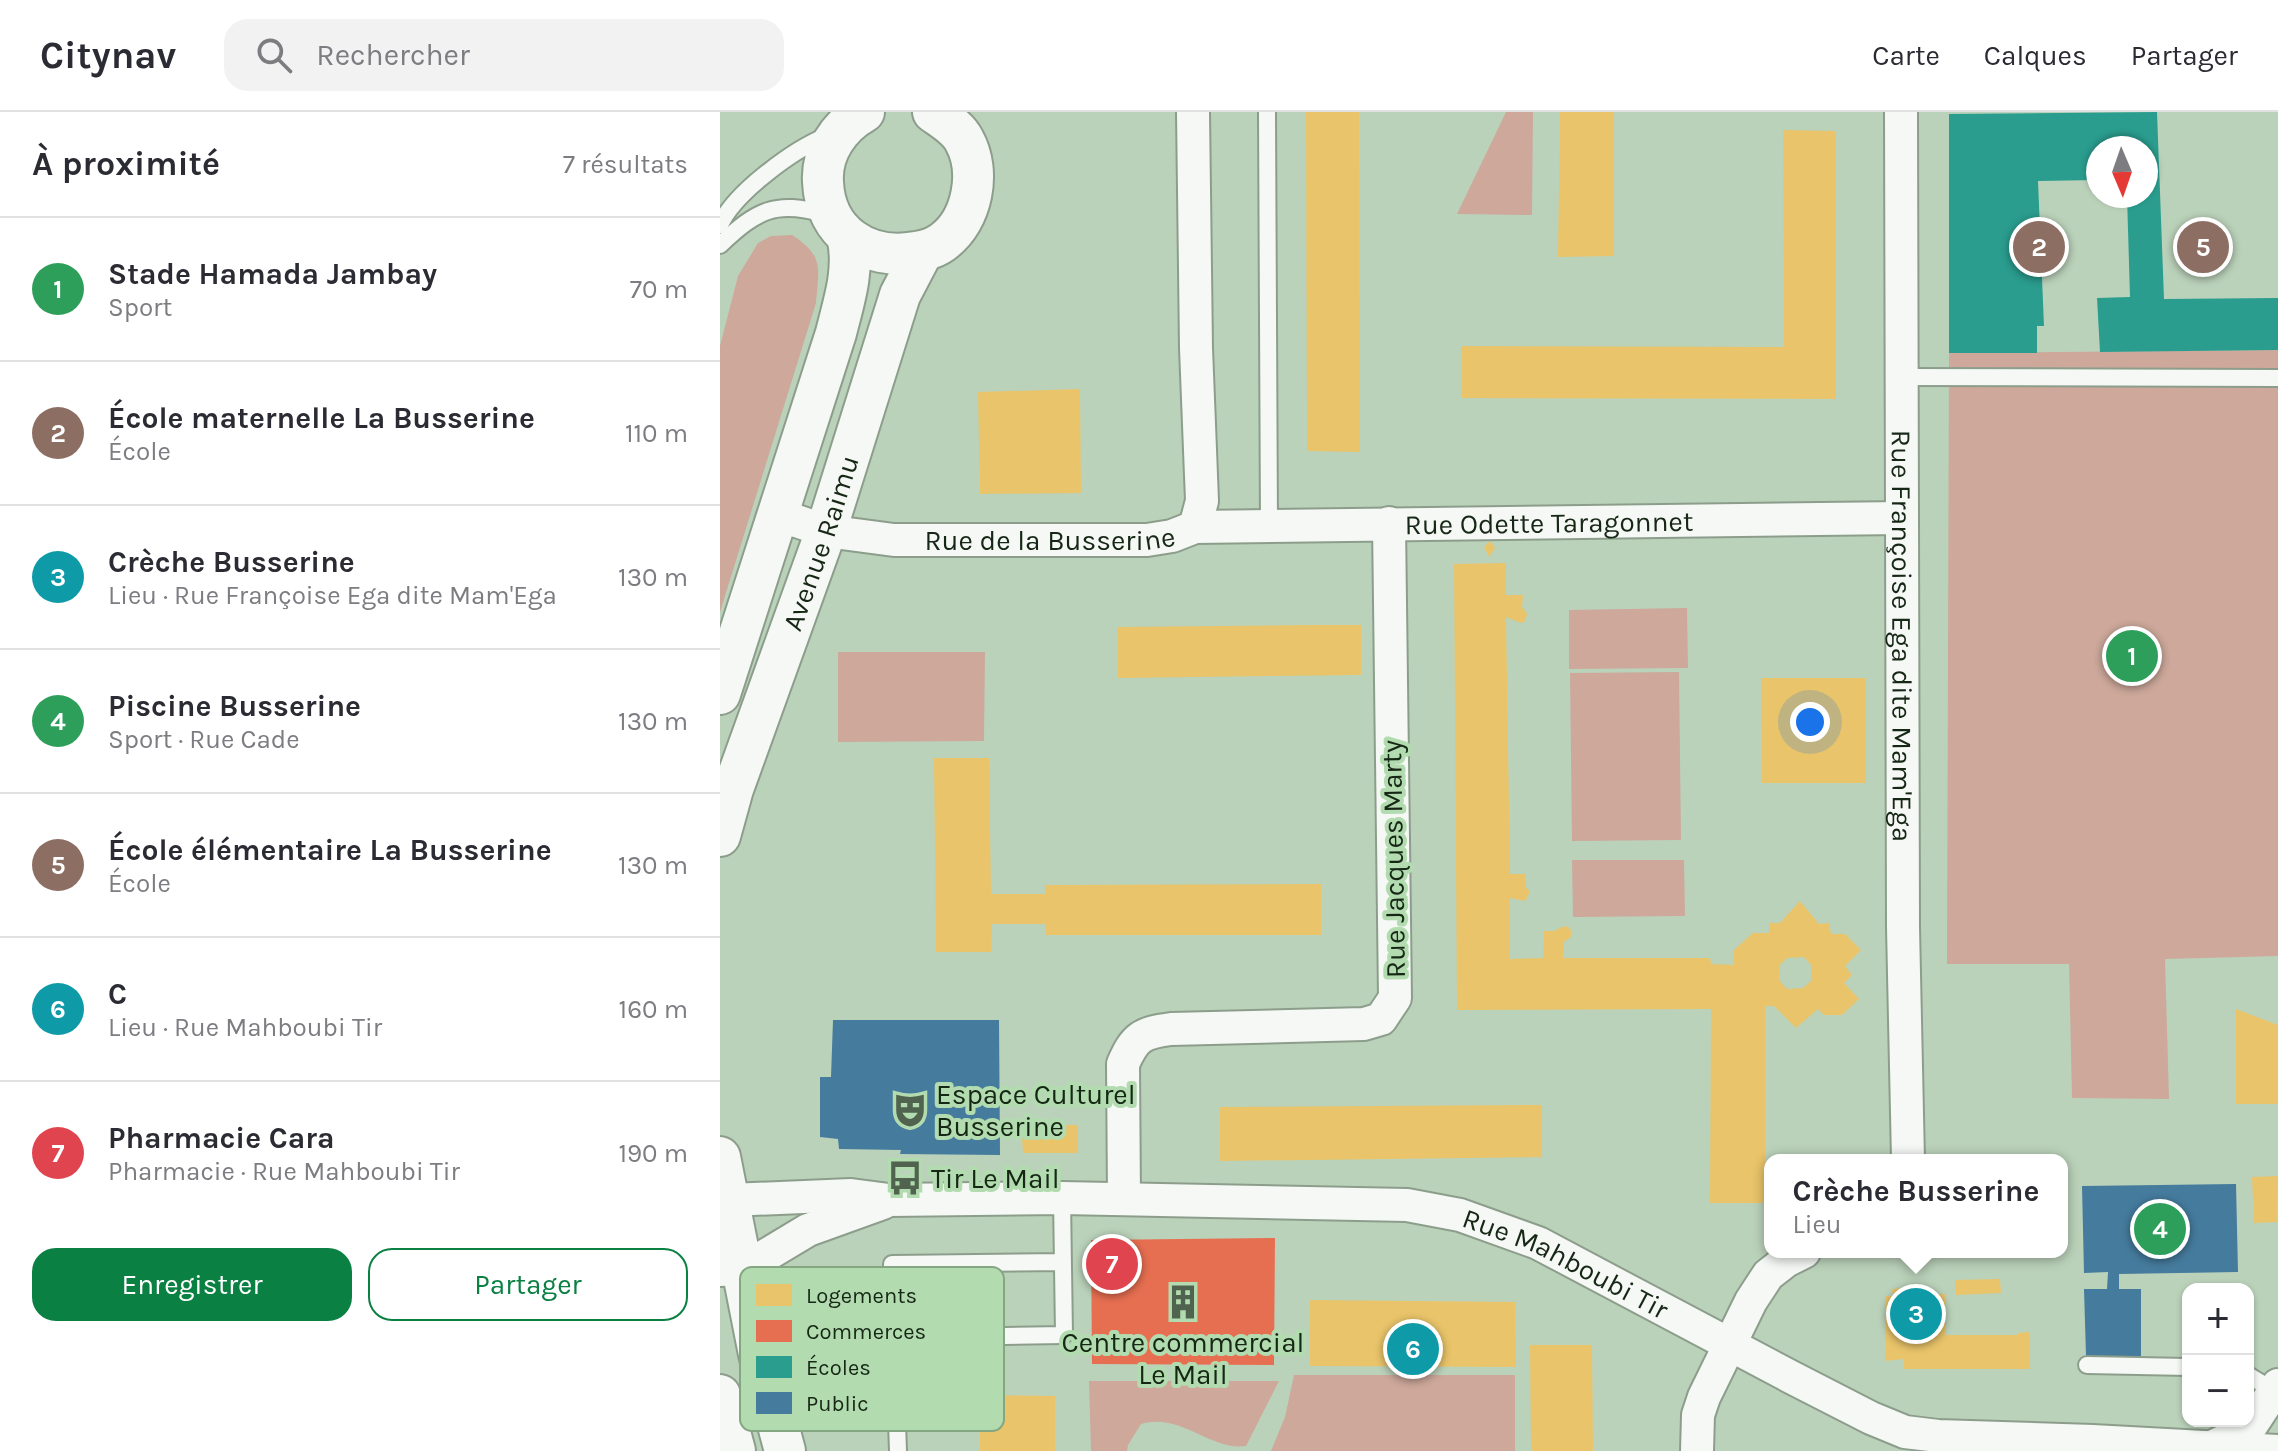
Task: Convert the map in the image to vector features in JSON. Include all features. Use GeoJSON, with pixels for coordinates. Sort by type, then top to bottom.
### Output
{"type":"FeatureCollection","features":[{"type":"Feature","properties":{"kind":"street","name":"Rue de la Busserine"},"geometry":{"type":"LineString","coordinates":[[779,515],[826,531],[894,540],[1147,540],[1172,536],[1195,527],[1202,501],[1196,348],[1193,112]]}},
{"type":"Feature","properties":{"kind":"street","name":"Rue Françoise Ega dite Mam'Ega"},"geometry":{"type":"LineString","coordinates":[[1901,112],[1903,927],[1908,1154]]}},
{"type":"Feature","properties":{"kind":"street"},"geometry":{"type":"LineString","coordinates":[[839,227],[885,254],[903,255],[943,243],[957,228],[967,210],[973,189],[973,173],[964,140],[944,116]]}},
{"type":"Feature","properties":{"kind":"street","name":"Avenue Raimu"},"geometry":{"type":"LineString","coordinates":[[720,694],[836,333],[850,277],[852,259],[823,193],[822,174],[827,153],[852,121]]}},
{"type":"Feature","properties":{"kind":"street","name":"Avenue Raimu"},"geometry":{"type":"LineString","coordinates":[[720,836],[733,789],[826,531],[900,295],[923,251]]}},
{"type":"Feature","properties":{"kind":"street","name":"Rue Odette Taragonnet"},"geometry":{"type":"LineString","coordinates":[[1195,527],[1902,518]]}},
{"type":"Feature","properties":{"kind":"street","name":"Rue Jacques Marty"},"geometry":{"type":"LineString","coordinates":[[1124,1199],[1123,1064],[1132,1044],[1148,1032],[1364,1024],[1381,1019],[1395,998],[1389,523]]}},
{"type":"Feature","properties":{"kind":"street"},"geometry":{"type":"LineString","coordinates":[[720,1157],[732,1270],[740,1295]]}},
{"type":"Feature","properties":{"kind":"street","name":"Rue Mahboubi Tir"},"geometry":{"type":"LineString","coordinates":[[725,1202],[851,1195],[889,1200],[1062,1198],[1407,1205],[1460,1215],[1538,1243],[1730,1346],[1871,1418],[1905,1432],[2278,1451]]}},
{"type":"Feature","properties":{"kind":"street","name":"Rue Mahboubi Tir"},"geometry":{"type":"LineString","coordinates":[[732,1270],[808,1230],[889,1200]]}},
{"type":"Feature","properties":{"kind":"street"},"geometry":{"type":"LineString","coordinates":[[1697,1451],[1698,1415],[1704,1397],[1751,1301],[1768,1275],[1792,1258]]}},
{"type":"Feature","properties":{"kind":"street"},"geometry":{"type":"LineString","coordinates":[[2212,1447],[2249,1429],[2267,1384]]}},
{"type":"Feature","properties":{"kind":"street"},"geometry":{"type":"LineString","coordinates":[[721,1404],[735,1451]]}},
{"type":"Feature","properties":{"kind":"street"},"geometry":{"type":"LineString","coordinates":[[780,1431],[785,1451]]}},
{"type":"Feature","properties":{"kind":"lane"},"geometry":{"type":"LineString","coordinates":[[1267,112],[1269,526]]}},
{"type":"Feature","properties":{"kind":"lane"},"geometry":{"type":"LineString","coordinates":[[720,225],[726,211],[746,189],[813,142],[852,121]]}},
{"type":"Feature","properties":{"kind":"lane"},"geometry":{"type":"LineString","coordinates":[[720,245],[739,227],[768,210],[788,206],[839,227]]}},
{"type":"Feature","properties":{"kind":"lane"},"geometry":{"type":"LineString","coordinates":[[1902,377],[2278,378]]}},
{"type":"Feature","properties":{"kind":"lane"},"geometry":{"type":"LineString","coordinates":[[1004,1336],[1064,1335],[1062,1198]]}},
{"type":"Feature","properties":{"kind":"lane"},"geometry":{"type":"LineString","coordinates":[[892,1267],[892,1264],[1063,1262]]}},
{"type":"Feature","properties":{"kind":"lane"},"geometry":{"type":"LineString","coordinates":[[2087,1365],[2182,1367]]}},
{"type":"Feature","properties":{"kind":"lane"},"geometry":{"type":"LineString","coordinates":[[897,1431],[898,1451]]}},
{"type":"Feature","properties":{"kind":"shaded area"},"geometry":{"type":"Polygon","coordinates":[[[1506,112],[1533,112],[1532,215],[1457,214],[1506,112]]]}},
{"type":"Feature","properties":{"kind":"shaded area"},"geometry":{"type":"Polygon","coordinates":[[[792,235],[810,249],[817,263],[816,303],[720,612],[720,346],[738,276],[758,243],[771,236],[792,235]]]}},
{"type":"Feature","properties":{"kind":"shaded area"},"geometry":{"type":"Polygon","coordinates":[[[2278,350],[2278,956],[2165,959],[2169,1099],[2072,1098],[2069,964],[1947,964],[1949,353],[2278,350]]]}},
{"type":"Feature","properties":{"kind":"shaded area"},"geometry":{"type":"Polygon","coordinates":[[[1687,608],[1688,668],[1569,669],[1569,610],[1687,608]]]}},
{"type":"Feature","properties":{"kind":"shaded area"},"geometry":{"type":"Polygon","coordinates":[[[838,652],[985,652],[984,741],[838,742],[838,652]]]}},
{"type":"Feature","properties":{"kind":"shaded area"},"geometry":{"type":"Polygon","coordinates":[[[1679,672],[1681,840],[1572,841],[1570,673],[1679,672]]]}},
{"type":"Feature","properties":{"kind":"shaded area"},"geometry":{"type":"Polygon","coordinates":[[[1572,860],[1684,860],[1685,916],[1573,917],[1572,860]]]}},
{"type":"Feature","properties":{"kind":"shaded area"},"geometry":{"type":"Polygon","coordinates":[[[1294,1375],[1515,1375],[1515,1451],[1271,1451],[1285,1417],[1294,1375]]]}},
{"type":"Feature","properties":{"kind":"shaded area"},"geometry":{"type":"Polygon","coordinates":[[[1089,1381],[1279,1381],[1246,1446],[1220,1443],[1182,1427],[1155,1422],[1141,1424],[1127,1451],[1091,1451],[1089,1381]]]}},
{"type":"Feature","properties":{"kind":"building: Logements"},"geometry":{"type":"Polygon","coordinates":[[[1306,112],[1359,112],[1360,452],[1307,451],[1306,112]]]}},
{"type":"Feature","properties":{"kind":"building: Logements"},"geometry":{"type":"Polygon","coordinates":[[[1560,112],[1614,112],[1614,256],[1558,257],[1560,112]]]}},
{"type":"Feature","properties":{"kind":"building: Logements"},"geometry":{"type":"Polygon","coordinates":[[[1783,130],[1836,131],[1836,399],[1462,398],[1461,346],[1784,347],[1783,130]]]}},
{"type":"Feature","properties":{"kind":"building: Logements"},"geometry":{"type":"Polygon","coordinates":[[[1080,389],[1081,493],[980,494],[978,392],[1080,389]]]}},
{"type":"Feature","properties":{"kind":"building: Logements"},"geometry":{"type":"Polygon","coordinates":[[[1490,541],[1495,548],[1489,557],[1484,547],[1490,541]]]}},
{"type":"Feature","properties":{"kind":"building: Logements"},"geometry":{"type":"Polygon","coordinates":[[[1506,563],[1506,595],[1523,595],[1522,607],[1527,614],[1521,623],[1506,617],[1510,874],[1525,874],[1525,886],[1530,892],[1525,901],[1510,898],[1510,959],[1543,958],[1544,931],[1554,931],[1564,926],[1570,928],[1572,936],[1564,942],[1563,958],[1710,958],[1711,964],[1734,965],[1734,950],[1753,933],[1769,933],[1769,923],[1780,923],[1800,901],[1819,924],[1829,923],[1831,934],[1845,934],[1861,950],[1845,966],[1852,975],[1844,983],[1859,999],[1842,1015],[1824,1015],[1818,1009],[1796,1028],[1774,1006],[1765,1006],[1764,1203],[1710,1203],[1711,1009],[1457,1010],[1454,564],[1506,563]],[[1804,957],[1787,958],[1780,965],[1779,980],[1787,989],[1803,988],[1811,981],[1811,965],[1804,957]]]}},
{"type":"Feature","properties":{"kind":"building: Logements"},"geometry":{"type":"Polygon","coordinates":[[[1361,625],[1361,675],[1118,678],[1118,627],[1361,625]]]}},
{"type":"Feature","properties":{"kind":"building: Logements"},"geometry":{"type":"Polygon","coordinates":[[[1761,678],[1866,678],[1866,783],[1762,783],[1761,678]]]}},
{"type":"Feature","properties":{"kind":"building: Logements"},"geometry":{"type":"Polygon","coordinates":[[[934,758],[989,758],[991,894],[1045,894],[1045,885],[1321,884],[1321,935],[1045,935],[1045,924],[992,924],[991,952],[936,952],[934,758]]]}},
{"type":"Feature","properties":{"kind":"building: Logements"},"geometry":{"type":"Polygon","coordinates":[[[2236,1009],[2278,1025],[2278,1104],[2236,1104],[2236,1009]]]}},
{"type":"Feature","properties":{"kind":"building: Logements"},"geometry":{"type":"Polygon","coordinates":[[[1542,1105],[1542,1157],[1220,1161],[1220,1107],[1542,1105]]]}},
{"type":"Feature","properties":{"kind":"building: Logements"},"geometry":{"type":"Polygon","coordinates":[[[1034,1121],[1034,1125],[1078,1125],[1078,1153],[1023,1153],[1021,1122],[1034,1121]]]}},
{"type":"Feature","properties":{"kind":"building: Logements"},"geometry":{"type":"Polygon","coordinates":[[[2278,1176],[2277,1222],[2254,1223],[2252,1177],[2278,1176]]]}},
{"type":"Feature","properties":{"kind":"building: Logements"},"geometry":{"type":"Polygon","coordinates":[[[2000,1279],[2001,1293],[1956,1295],[1955,1280],[2000,1279]]]}},
{"type":"Feature","properties":{"kind":"building: Logements"},"geometry":{"type":"Polygon","coordinates":[[[1920,1287],[1920,1295],[1945,1294],[1946,1335],[2018,1335],[2029,1332],[2030,1369],[1904,1369],[1904,1359],[1885,1361],[1886,1296],[1893,1296],[1892,1289],[1920,1287]]]}},
{"type":"Feature","properties":{"kind":"building: Logements"},"geometry":{"type":"Polygon","coordinates":[[[1310,1300],[1515,1302],[1516,1367],[1310,1366],[1310,1300]]]}},
{"type":"Feature","properties":{"kind":"building: Logements"},"geometry":{"type":"Polygon","coordinates":[[[1530,1345],[1592,1345],[1593,1451],[1531,1451],[1530,1345]]]}},
{"type":"Feature","properties":{"kind":"building: Logements"},"geometry":{"type":"Polygon","coordinates":[[[1004,1395],[1055,1396],[1055,1451],[980,1451],[980,1431],[1004,1431],[1004,1395]]]}},
{"type":"Feature","properties":{"kind":"building: Commerces","name":"Centre commercial Le Mail"},"geometry":{"type":"Polygon","coordinates":[[[1275,1238],[1274,1365],[1092,1364],[1091,1240],[1275,1238]]]}},
{"type":"Feature","properties":{"kind":"building: Écoles"},"geometry":{"type":"Polygon","coordinates":[[[2157,112],[2158,136],[2086,136],[2086,180],[2038,181],[2044,326],[2037,326],[2037,353],[1949,353],[1949,114],[2157,112]]]}},
{"type":"Feature","properties":{"kind":"building: Écoles"},"geometry":{"type":"Polygon","coordinates":[[[2158,139],[2164,299],[2278,298],[2278,350],[2100,352],[2097,298],[2130,297],[2127,208],[2158,208],[2158,139]]]}},
{"type":"Feature","properties":{"kind":"building: Public","name":"Espace Culturel Busserine"},"geometry":{"type":"Polygon","coordinates":[[[833,1020],[999,1020],[1000,1155],[900,1154],[901,1150],[839,1149],[838,1139],[820,1137],[820,1077],[831,1077],[833,1020]]]}},
{"type":"Feature","properties":{"kind":"building: Public"},"geometry":{"type":"Polygon","coordinates":[[[2236,1184],[2238,1272],[2119,1274],[2119,1289],[2141,1289],[2141,1356],[2086,1356],[2084,1289],[2107,1289],[2108,1272],[2084,1273],[2082,1186],[2236,1184]]]}},
{"type":"Feature","properties":{"kind":"place","name":"École maternelle La Busserine"},"geometry":{"type":"Point","coordinates":[2039,247]}},
{"type":"Feature","properties":{"kind":"place","name":"École élémentaire La Busserine"},"geometry":{"type":"Point","coordinates":[2203,247]}},
{"type":"Feature","properties":{"kind":"place","name":"Stade Hamada Jambay"},"geometry":{"type":"Point","coordinates":[2132,656]}},
{"type":"Feature","properties":{"kind":"place","name":"Espace Culturel Busserine"},"geometry":{"type":"Point","coordinates":[910,1110]}},
{"type":"Feature","properties":{"kind":"place","name":"Tir Le Mail"},"geometry":{"type":"Point","coordinates":[905,1178]}},
{"type":"Feature","properties":{"kind":"place","name":"Piscine Busserine"},"geometry":{"type":"Point","coordinates":[2160,1229]}},
{"type":"Feature","properties":{"kind":"place","name":"Pharmacie Cara"},"geometry":{"type":"Point","coordinates":[1112,1264]}},
{"type":"Feature","properties":{"kind":"place","name":"Centre commercial Le Mail"},"geometry":{"type":"Point","coordinates":[1183,1302]}},
{"type":"Feature","properties":{"kind":"place","name":"Crèche Busserine"},"geometry":{"type":"Point","coordinates":[1916,1314]}},
{"type":"Feature","properties":{"kind":"place","name":"C"},"geometry":{"type":"Point","coordinates":[1413,1349]}}]}
